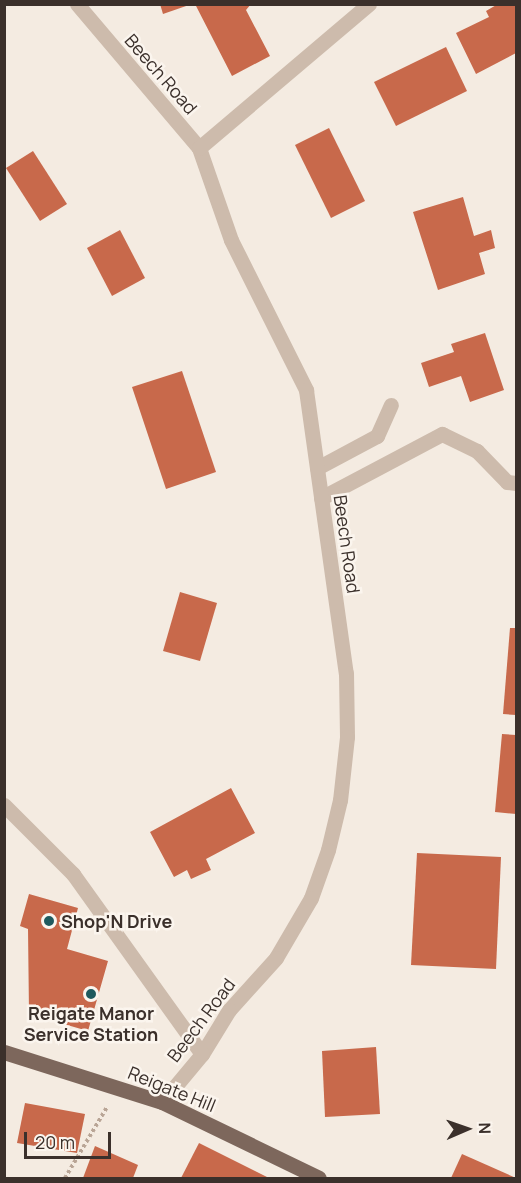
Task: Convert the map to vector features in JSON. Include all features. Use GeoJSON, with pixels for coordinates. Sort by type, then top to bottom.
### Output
{"type":"FeatureCollection","features":[{"type":"Feature","properties":{"kind":"main road","name":"Reigate Hill"},"geometry":{"type":"LineString","coordinates":[[4,1052],[162,1102],[319,1179]]}},
{"type":"Feature","properties":{"kind":"street","name":"Beech Road"},"geometry":{"type":"LineString","coordinates":[[77,4],[199,148],[231,240],[306,390],[346,673],[347,737],[340,800],[328,850],[311,898],[276,957],[229,1010],[202,1054],[162,1102]]}},
{"type":"Feature","properties":{"kind":"street"},"geometry":{"type":"LineString","coordinates":[[199,148],[369,4]]}},
{"type":"Feature","properties":{"kind":"street"},"geometry":{"type":"LineString","coordinates":[[317,468],[377,436],[391,405]]}},
{"type":"Feature","properties":{"kind":"street"},"geometry":{"type":"LineString","coordinates":[[321,498],[442,434],[477,451],[507,482],[516,483]]}},
{"type":"Feature","properties":{"kind":"street"},"geometry":{"type":"LineString","coordinates":[[4,805],[73,874],[202,1054]]}},
{"type":"Feature","properties":{"kind":"path"},"geometry":{"type":"LineString","coordinates":[[66,1179],[118,1088]]}},
{"type":"Feature","properties":{"kind":"building"},"geometry":{"type":"Polygon","coordinates":[[[160,4],[189,4],[189,5],[163,14],[160,4]]]}},
{"type":"Feature","properties":{"kind":"building"},"geometry":{"type":"Polygon","coordinates":[[[195,4],[251,4],[246,10],[270,56],[232,76],[195,4]]]}},
{"type":"Feature","properties":{"kind":"building"},"geometry":{"type":"Polygon","coordinates":[[[498,4],[516,4],[516,53],[476,74],[456,33],[489,17],[486,11],[498,4]]]}},
{"type":"Feature","properties":{"kind":"building"},"geometry":{"type":"Polygon","coordinates":[[[446,47],[467,91],[396,126],[374,82],[446,47]]]}},
{"type":"Feature","properties":{"kind":"building"},"geometry":{"type":"Polygon","coordinates":[[[329,128],[365,201],[331,218],[295,145],[329,128]]]}},
{"type":"Feature","properties":{"kind":"building"},"geometry":{"type":"Polygon","coordinates":[[[33,151],[67,204],[40,221],[6,168],[33,151]]]}},
{"type":"Feature","properties":{"kind":"building"},"geometry":{"type":"Polygon","coordinates":[[[463,197],[474,236],[491,230],[495,248],[479,253],[485,274],[438,290],[413,212],[463,197]]]}},
{"type":"Feature","properties":{"kind":"building"},"geometry":{"type":"Polygon","coordinates":[[[120,230],[145,278],[112,296],[87,248],[120,230]]]}},
{"type":"Feature","properties":{"kind":"building"},"geometry":{"type":"Polygon","coordinates":[[[485,333],[504,390],[470,402],[461,376],[429,387],[421,363],[454,352],[451,344],[485,333]]]}},
{"type":"Feature","properties":{"kind":"building"},"geometry":{"type":"Polygon","coordinates":[[[182,371],[216,472],[166,489],[132,387],[182,371]]]}},
{"type":"Feature","properties":{"kind":"building"},"geometry":{"type":"Polygon","coordinates":[[[180,592],[217,603],[200,661],[163,651],[180,592]]]}},
{"type":"Feature","properties":{"kind":"building"},"geometry":{"type":"Polygon","coordinates":[[[510,628],[516,628],[516,715],[503,714],[510,628]]]}},
{"type":"Feature","properties":{"kind":"building"},"geometry":{"type":"Polygon","coordinates":[[[502,734],[516,735],[516,814],[495,812],[502,734]]]}},
{"type":"Feature","properties":{"kind":"building"},"geometry":{"type":"Polygon","coordinates":[[[231,788],[255,833],[206,859],[211,870],[191,879],[187,870],[174,877],[150,832],[231,788]]]}},
{"type":"Feature","properties":{"kind":"building"},"geometry":{"type":"Polygon","coordinates":[[[417,853],[501,857],[496,969],[411,965],[417,853]]]}},
{"type":"Feature","properties":{"kind":"building"},"geometry":{"type":"Polygon","coordinates":[[[29,894],[78,908],[67,949],[108,961],[88,1031],[29,1014],[28,929],[20,926],[29,894]]]}},
{"type":"Feature","properties":{"kind":"building"},"geometry":{"type":"Polygon","coordinates":[[[376,1047],[380,1114],[325,1117],[322,1051],[376,1047]]]}},
{"type":"Feature","properties":{"kind":"building"},"geometry":{"type":"Polygon","coordinates":[[[25,1103],[85,1114],[77,1153],[17,1143],[25,1103]]]}},
{"type":"Feature","properties":{"kind":"building"},"geometry":{"type":"Polygon","coordinates":[[[199,1143],[269,1178],[181,1178],[199,1143]]]}},
{"type":"Feature","properties":{"kind":"building"},"geometry":{"type":"Polygon","coordinates":[[[95,1146],[138,1165],[133,1178],[83,1178],[95,1146]]]}},
{"type":"Feature","properties":{"kind":"building"},"geometry":{"type":"Polygon","coordinates":[[[462,1154],[516,1178],[451,1178],[462,1154]]]}},
{"type":"Feature","properties":{"kind":"place","name":"Shop'N Drive"},"geometry":{"type":"Point","coordinates":[49,921]}},
{"type":"Feature","properties":{"kind":"place","name":"Reigate Manor Service Station"},"geometry":{"type":"Point","coordinates":[91,994]}}]}
